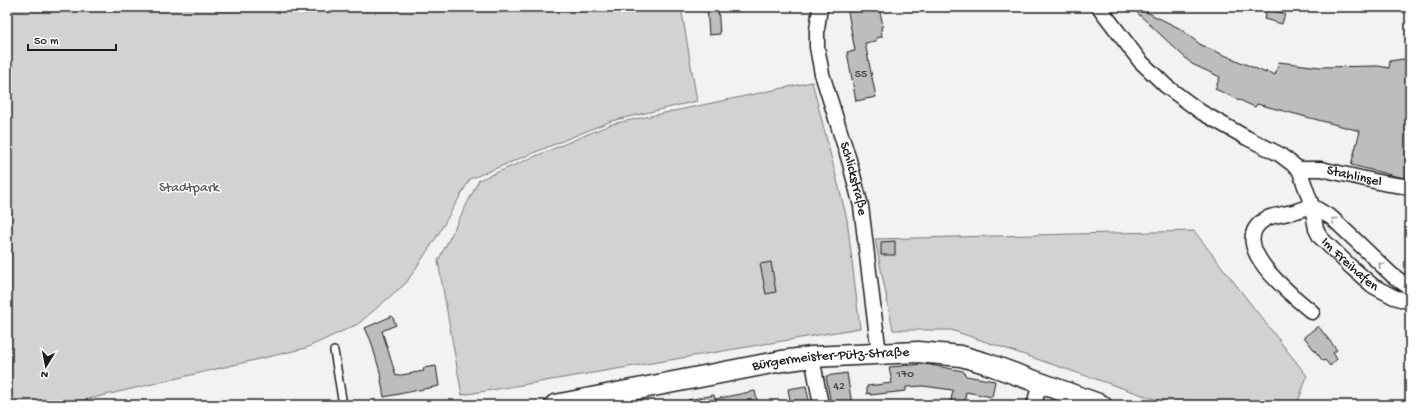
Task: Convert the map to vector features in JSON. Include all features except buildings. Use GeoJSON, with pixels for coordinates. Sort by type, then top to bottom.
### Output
{"type":"FeatureCollection","features":[{"type":"Feature","properties":{"kind":"main road","name":"Bürgermeister-Pütz-Straße"},"geometry":{"type":"LineString","coordinates":[[555,405],[782,361],[879,354],[929,353],[961,356],[985,363],[1101,405]]}},
{"type":"Feature","properties":{"kind":"street","name":"Schlickstraße"},"geometry":{"type":"LineString","coordinates":[[820,7],[817,30],[817,47],[822,74],[849,160],[861,206],[879,354]]}},
{"type":"Feature","properties":{"kind":"street"},"geometry":{"type":"LineString","coordinates":[[1099,7],[1140,61],[1166,86],[1201,112],[1279,154],[1299,168]]}},
{"type":"Feature","properties":{"kind":"street","name":"Stahlinsel"},"geometry":{"type":"LineString","coordinates":[[1299,168],[1321,168],[1383,183],[1410,187]]}},
{"type":"Feature","properties":{"kind":"street","name":"Im Freihafen"},"geometry":{"type":"LineString","coordinates":[[1299,168],[1312,206],[1316,228],[1320,236],[1350,266],[1373,286],[1394,297],[1410,302]]}},
{"type":"Feature","properties":{"kind":"street"},"geometry":{"type":"LineString","coordinates":[[1312,206],[1266,218],[1254,230],[1252,241],[1256,253],[1276,280],[1312,312]]}},
{"type":"Feature","properties":{"kind":"street","name":"Im Freihafen"},"geometry":{"type":"LineString","coordinates":[[1312,206],[1332,218],[1392,275],[1410,288]]}},
{"type":"Feature","properties":{"kind":"street"},"geometry":{"type":"LineString","coordinates":[[812,358],[821,405]]}},
{"type":"Feature","properties":{"kind":"street"},"geometry":{"type":"LineString","coordinates":[[1034,405],[1040,383]]}},
{"type":"Feature","properties":{"kind":"lane"},"geometry":{"type":"LineString","coordinates":[[334,351],[343,405]]}},
{"type":"Feature","properties":{"kind":"green space","name":"Stadtpark"},"geometry":{"type":"Polygon","coordinates":[[[52,7],[681,7],[697,101],[611,121],[470,179],[436,238],[406,283],[358,324],[306,348],[63,405],[7,405],[7,10],[52,7]]]}},
{"type":"Feature","properties":{"kind":"green space"},"geometry":{"type":"Polygon","coordinates":[[[812,82],[847,219],[860,328],[462,395],[438,261],[479,180],[612,124],[812,82]]]}},
{"type":"Feature","properties":{"kind":"green space"},"geometry":{"type":"Polygon","coordinates":[[[1194,231],[1307,376],[1297,405],[1172,405],[951,330],[893,330],[875,239],[1194,231]]]}}]}
